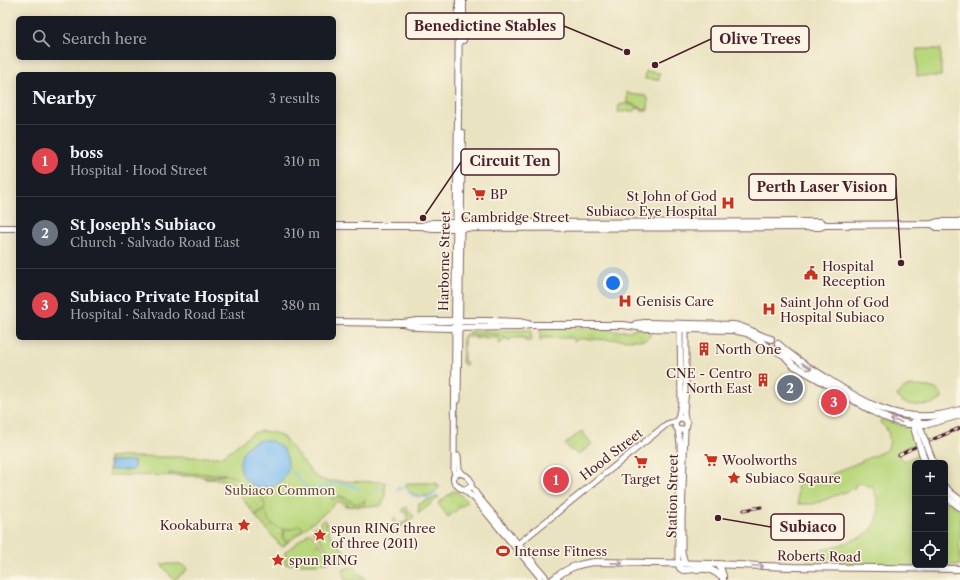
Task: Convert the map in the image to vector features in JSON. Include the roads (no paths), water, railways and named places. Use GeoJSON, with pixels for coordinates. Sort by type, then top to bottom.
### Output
{"type":"FeatureCollection","features":[{"type":"Feature","properties":{"kind":"main road","name":"Harborne Street"},"geometry":{"type":"LineString","coordinates":[[457,324],[459,0]]}},
{"type":"Feature","properties":{"kind":"main road","name":"Harborne Street"},"geometry":{"type":"LineString","coordinates":[[458,226],[463,0]]}},
{"type":"Feature","properties":{"kind":"main road","name":"Cambridge Street"},"geometry":{"type":"LineString","coordinates":[[336,226],[422,226],[433,228],[458,226],[820,222],[825,225],[932,224],[938,222],[960,222]]}},
{"type":"Feature","properties":{"kind":"main road","name":"Cambridge Street"},"geometry":{"type":"LineString","coordinates":[[932,224],[937,227],[960,227]]}},
{"type":"Feature","properties":{"kind":"main road"},"geometry":{"type":"LineString","coordinates":[[0,228],[16,228]]}},
{"type":"Feature","properties":{"kind":"main road"},"geometry":{"type":"LineString","coordinates":[[336,322],[403,323],[417,321],[457,324],[519,322],[529,324],[623,325],[645,323],[737,330],[747,333],[770,349],[784,355],[793,365],[890,420],[916,424],[928,424],[960,415]]}},
{"type":"Feature","properties":{"kind":"main road"},"geometry":{"type":"LineString","coordinates":[[683,326],[734,325],[763,337],[775,340],[789,354],[838,386],[874,406],[887,411],[916,416],[932,416],[960,410]]}},
{"type":"Feature","properties":{"kind":"main road"},"geometry":{"type":"LineString","coordinates":[[767,346],[771,339]]}},
{"type":"Feature","properties":{"kind":"main road"},"geometry":{"type":"LineString","coordinates":[[774,350],[777,348],[778,344]]}},
{"type":"Feature","properties":{"kind":"main road"},"geometry":{"type":"LineString","coordinates":[[916,416],[916,424],[928,460]]}},
{"type":"Feature","properties":{"kind":"main road"},"geometry":{"type":"LineString","coordinates":[[948,490],[960,500]]}},
{"type":"Feature","properties":{"kind":"main road"},"geometry":{"type":"LineString","coordinates":[[948,498],[960,508]]}},
{"type":"Feature","properties":{"kind":"main road","name":"Roberts Road"},"geometry":{"type":"LineString","coordinates":[[553,579],[570,568],[584,563],[594,562],[685,563],[792,567],[960,569]]}},
{"type":"Feature","properties":{"kind":"main road"},"geometry":{"type":"LineString","coordinates":[[678,563],[680,568],[683,570],[708,569],[721,578]]}},
{"type":"Feature","properties":{"kind":"main road"},"geometry":{"type":"LineString","coordinates":[[719,564],[721,578]]}},
{"type":"Feature","properties":{"kind":"street","name":"Harborne Street"},"geometry":{"type":"LineString","coordinates":[[457,324],[458,459],[459,470],[462,473]]}},
{"type":"Feature","properties":{"kind":"street","name":"Harborne Street"},"geometry":{"type":"LineString","coordinates":[[455,474],[457,324]]}},
{"type":"Feature","properties":{"kind":"street"},"geometry":{"type":"LineString","coordinates":[[677,428],[675,424],[681,403],[683,326]]}},
{"type":"Feature","properties":{"kind":"street"},"geometry":{"type":"LineString","coordinates":[[663,428],[677,428],[682,430],[685,429],[687,425],[684,411],[686,390],[683,326]]}},
{"type":"Feature","properties":{"kind":"street"},"geometry":{"type":"LineString","coordinates":[[677,420],[682,418],[685,420]]}},
{"type":"Feature","properties":{"kind":"street","name":"Hood Street"},"geometry":{"type":"LineString","coordinates":[[518,544],[667,424],[677,420]]}},
{"type":"Feature","properties":{"kind":"street","name":"Station Street"},"geometry":{"type":"LineString","coordinates":[[677,428],[680,444],[678,563]]}},
{"type":"Feature","properties":{"kind":"street","name":"Station Street"},"geometry":{"type":"LineString","coordinates":[[685,429],[682,519],[682,552],[685,563]]}},
{"type":"Feature","properties":{"kind":"street"},"geometry":{"type":"LineString","coordinates":[[544,578],[477,495],[471,486],[472,483],[470,478],[462,473],[455,474],[455,484],[474,498],[539,576],[544,578],[553,579]]}},
{"type":"Feature","properties":{"kind":"street"},"geometry":{"type":"LineString","coordinates":[[464,490],[471,486]]}},
{"type":"Feature","properties":{"kind":"water"},"geometry":{"type":"Polygon","coordinates":[[[264,440],[273,442],[281,447],[286,455],[288,464],[286,473],[281,481],[273,486],[264,488],[255,486],[247,481],[242,473],[240,464],[242,455],[247,447],[255,442],[264,440]]]}},
{"type":"Feature","properties":{"kind":"water"},"geometry":{"type":"Polygon","coordinates":[[[110,461],[134,461],[134,470],[110,470],[110,461]]]}},
{"type":"Feature","properties":{"kind":"waterway"},"geometry":{"type":"LineString","coordinates":[[291,472],[295,474],[308,488],[317,489]]}},
{"type":"Feature","properties":{"kind":"waterway"},"geometry":{"type":"LineString","coordinates":[[319,488],[334,484],[344,484],[359,490]]}},
{"type":"Feature","properties":{"kind":"waterway"},"geometry":{"type":"LineString","coordinates":[[375,490],[380,487]]}},
{"type":"Feature","properties":{"kind":"waterway"},"geometry":{"type":"LineString","coordinates":[[397,491],[398,488],[402,489]]}},
{"type":"Feature","properties":{"kind":"waterway"},"geometry":{"type":"LineString","coordinates":[[425,497],[428,498],[434,495],[436,491]]}},
{"type":"Feature","properties":{"kind":"waterway"},"geometry":{"type":"LineString","coordinates":[[408,492],[415,496]]}},
{"type":"Feature","properties":{"kind":"railway"},"geometry":{"type":"LineString","coordinates":[[929,441],[960,428]]}},
{"type":"Feature","properties":{"kind":"railway"},"geometry":{"type":"LineString","coordinates":[[899,455],[915,447]]}},
{"type":"Feature","properties":{"kind":"railway"},"geometry":{"type":"LineString","coordinates":[[744,510],[761,507]]}},
{"type":"Feature","properties":{"kind":"place","name":"Benedictine Stables"},"geometry":{"type":"Point","coordinates":[627,52]}},
{"type":"Feature","properties":{"kind":"place","name":"Olive Trees"},"geometry":{"type":"Point","coordinates":[655,65]}},
{"type":"Feature","properties":{"kind":"place","name":"BP"},"geometry":{"type":"Point","coordinates":[479,194]}},
{"type":"Feature","properties":{"kind":"place","name":"St John of God Subiaco Eye Hospital"},"geometry":{"type":"Point","coordinates":[728,203]}},
{"type":"Feature","properties":{"kind":"place","name":"Circuit Ten"},"geometry":{"type":"Point","coordinates":[423,218]}},
{"type":"Feature","properties":{"kind":"place","name":"Perth Laser Vision"},"geometry":{"type":"Point","coordinates":[901,263]}},
{"type":"Feature","properties":{"kind":"place","name":"Hospital Reception"},"geometry":{"type":"Point","coordinates":[811,273]}},
{"type":"Feature","properties":{"kind":"place","name":"Genisis Care"},"geometry":{"type":"Point","coordinates":[625,301]}},
{"type":"Feature","properties":{"kind":"place","name":"Saint John of God Hospital Subiaco"},"geometry":{"type":"Point","coordinates":[769,309]}},
{"type":"Feature","properties":{"kind":"place","name":"North One"},"geometry":{"type":"Point","coordinates":[704,349]}},
{"type":"Feature","properties":{"kind":"place","name":"CNE - Centro North East"},"geometry":{"type":"Point","coordinates":[763,380]}},
{"type":"Feature","properties":{"kind":"place","name":"St Joseph's Subiaco"},"geometry":{"type":"Point","coordinates":[790,388]}},
{"type":"Feature","properties":{"kind":"place","name":"Subiaco Private Hospital"},"geometry":{"type":"Point","coordinates":[834,402]}},
{"type":"Feature","properties":{"kind":"place","name":"Woolworths"},"geometry":{"type":"Point","coordinates":[711,460]}},
{"type":"Feature","properties":{"kind":"place","name":"Target"},"geometry":{"type":"Point","coordinates":[641,462]}},
{"type":"Feature","properties":{"kind":"place","name":"Subiaco Sqaure"},"geometry":{"type":"Point","coordinates":[734,478]}},
{"type":"Feature","properties":{"kind":"place","name":"boss"},"geometry":{"type":"Point","coordinates":[556,480]}},
{"type":"Feature","properties":{"kind":"place","name":"Subiaco"},"geometry":{"type":"Point","coordinates":[718,518]}},
{"type":"Feature","properties":{"kind":"place","name":"Kookaburra"},"geometry":{"type":"Point","coordinates":[244,525]}},
{"type":"Feature","properties":{"kind":"place","name":"spun RING three of three (2011)"},"geometry":{"type":"Point","coordinates":[320,535]}},
{"type":"Feature","properties":{"kind":"place","name":"Intense Fitness"},"geometry":{"type":"Point","coordinates":[503,551]}},
{"type":"Feature","properties":{"kind":"place","name":"spun RING"},"geometry":{"type":"Point","coordinates":[278,560]}},
{"type":"Feature","properties":{"kind":"park label","name":"Subiaco Common"},"geometry":{"type":"Point","coordinates":[280,490]}}]}
